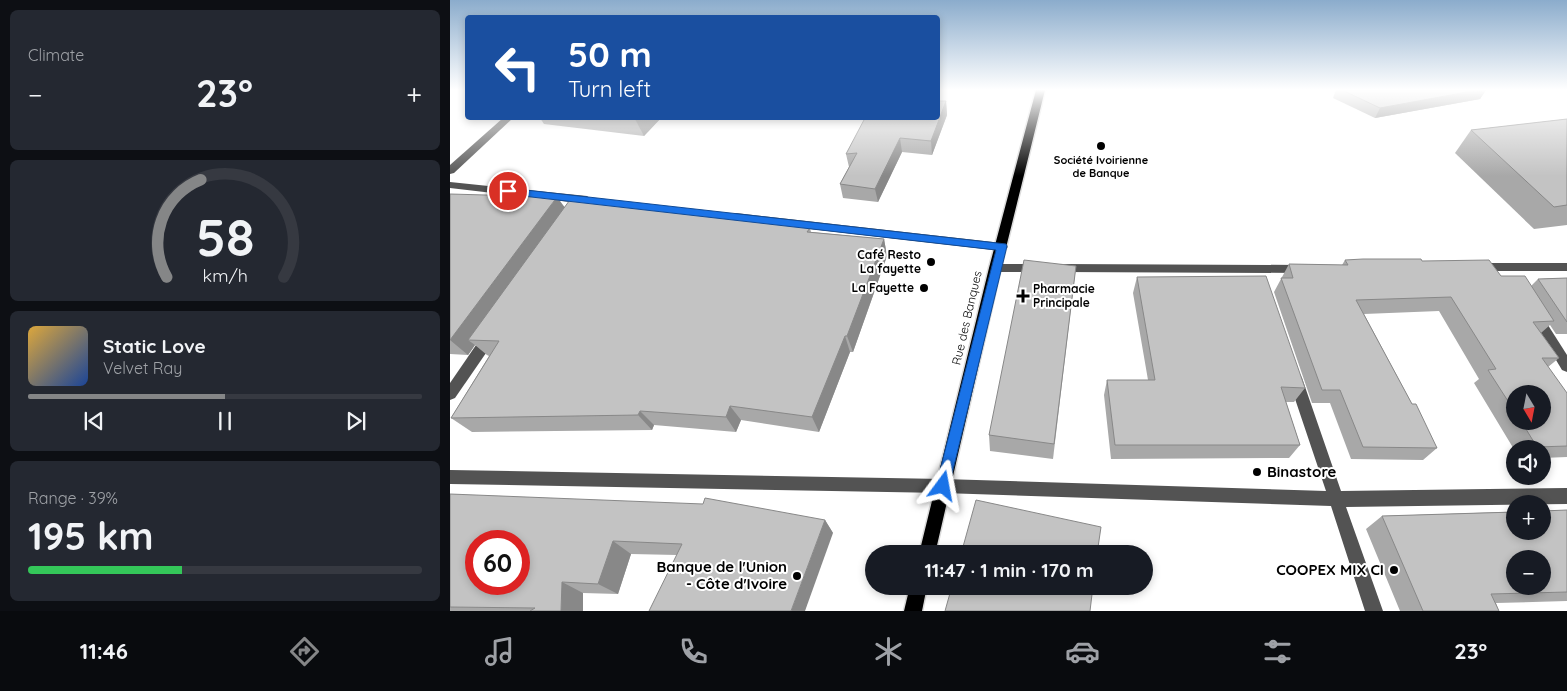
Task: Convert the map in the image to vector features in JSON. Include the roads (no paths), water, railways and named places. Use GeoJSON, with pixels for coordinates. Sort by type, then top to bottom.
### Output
{"type":"FeatureCollection","features":[{"type":"Feature","properties":{"kind":"main road","name":"Rue des Banques"},"geometry":{"type":"LineString","coordinates":[[929,545],[1034,119]]}},
{"type":"Feature","properties":{"kind":"main road"},"geometry":{"type":"LineString","coordinates":[[913,611],[917,595]]}},
{"type":"Feature","properties":{"kind":"street"},"geometry":{"type":"LineString","coordinates":[[450,171],[506,120]]}},
{"type":"Feature","properties":{"kind":"street"},"geometry":{"type":"LineString","coordinates":[[450,185],[588,203]]}},
{"type":"Feature","properties":{"kind":"street"},"geometry":{"type":"LineString","coordinates":[[725,216],[1002,246]]}},
{"type":"Feature","properties":{"kind":"street"},"geometry":{"type":"LineString","coordinates":[[1464,267],[1567,268]]}},
{"type":"Feature","properties":{"kind":"street"},"geometry":{"type":"LineString","coordinates":[[1504,267],[1514,283]]}},
{"type":"Feature","properties":{"kind":"street"},"geometry":{"type":"LineString","coordinates":[[996,268],[1317,269]]}},
{"type":"Feature","properties":{"kind":"street"},"geometry":{"type":"LineString","coordinates":[[1258,269],[1264,288]]}},
{"type":"Feature","properties":{"kind":"street"},"geometry":{"type":"LineString","coordinates":[[1530,308],[1567,366]]}},
{"type":"Feature","properties":{"kind":"street"},"geometry":{"type":"LineString","coordinates":[[450,394],[495,329]]}},
{"type":"Feature","properties":{"kind":"street"},"geometry":{"type":"LineString","coordinates":[[1289,361],[1374,611]]}},
{"type":"Feature","properties":{"kind":"street"},"geometry":{"type":"LineString","coordinates":[[450,477],[943,486],[1337,499],[1567,496]]}},
{"type":"Feature","properties":{"kind":"place","name":"Société Ivoirienne de Banque"},"geometry":{"type":"Point","coordinates":[1101,146]}},
{"type":"Feature","properties":{"kind":"place","name":"Café Resto La fayette"},"geometry":{"type":"Point","coordinates":[931,262]}},
{"type":"Feature","properties":{"kind":"place","name":"La Fayette"},"geometry":{"type":"Point","coordinates":[924,288]}},
{"type":"Feature","properties":{"kind":"place","name":"Pharmacie Principale"},"geometry":{"type":"Point","coordinates":[1023,296]}},
{"type":"Feature","properties":{"kind":"place","name":"Binastore"},"geometry":{"type":"Point","coordinates":[1257,472]}},
{"type":"Feature","properties":{"kind":"place","name":"COOPEX MIX CI"},"geometry":{"type":"Point","coordinates":[1394,570]}},
{"type":"Feature","properties":{"kind":"place","name":"Banque de l'Union - Côte d'Ivoire"},"geometry":{"type":"Point","coordinates":[797,576]}}]}
